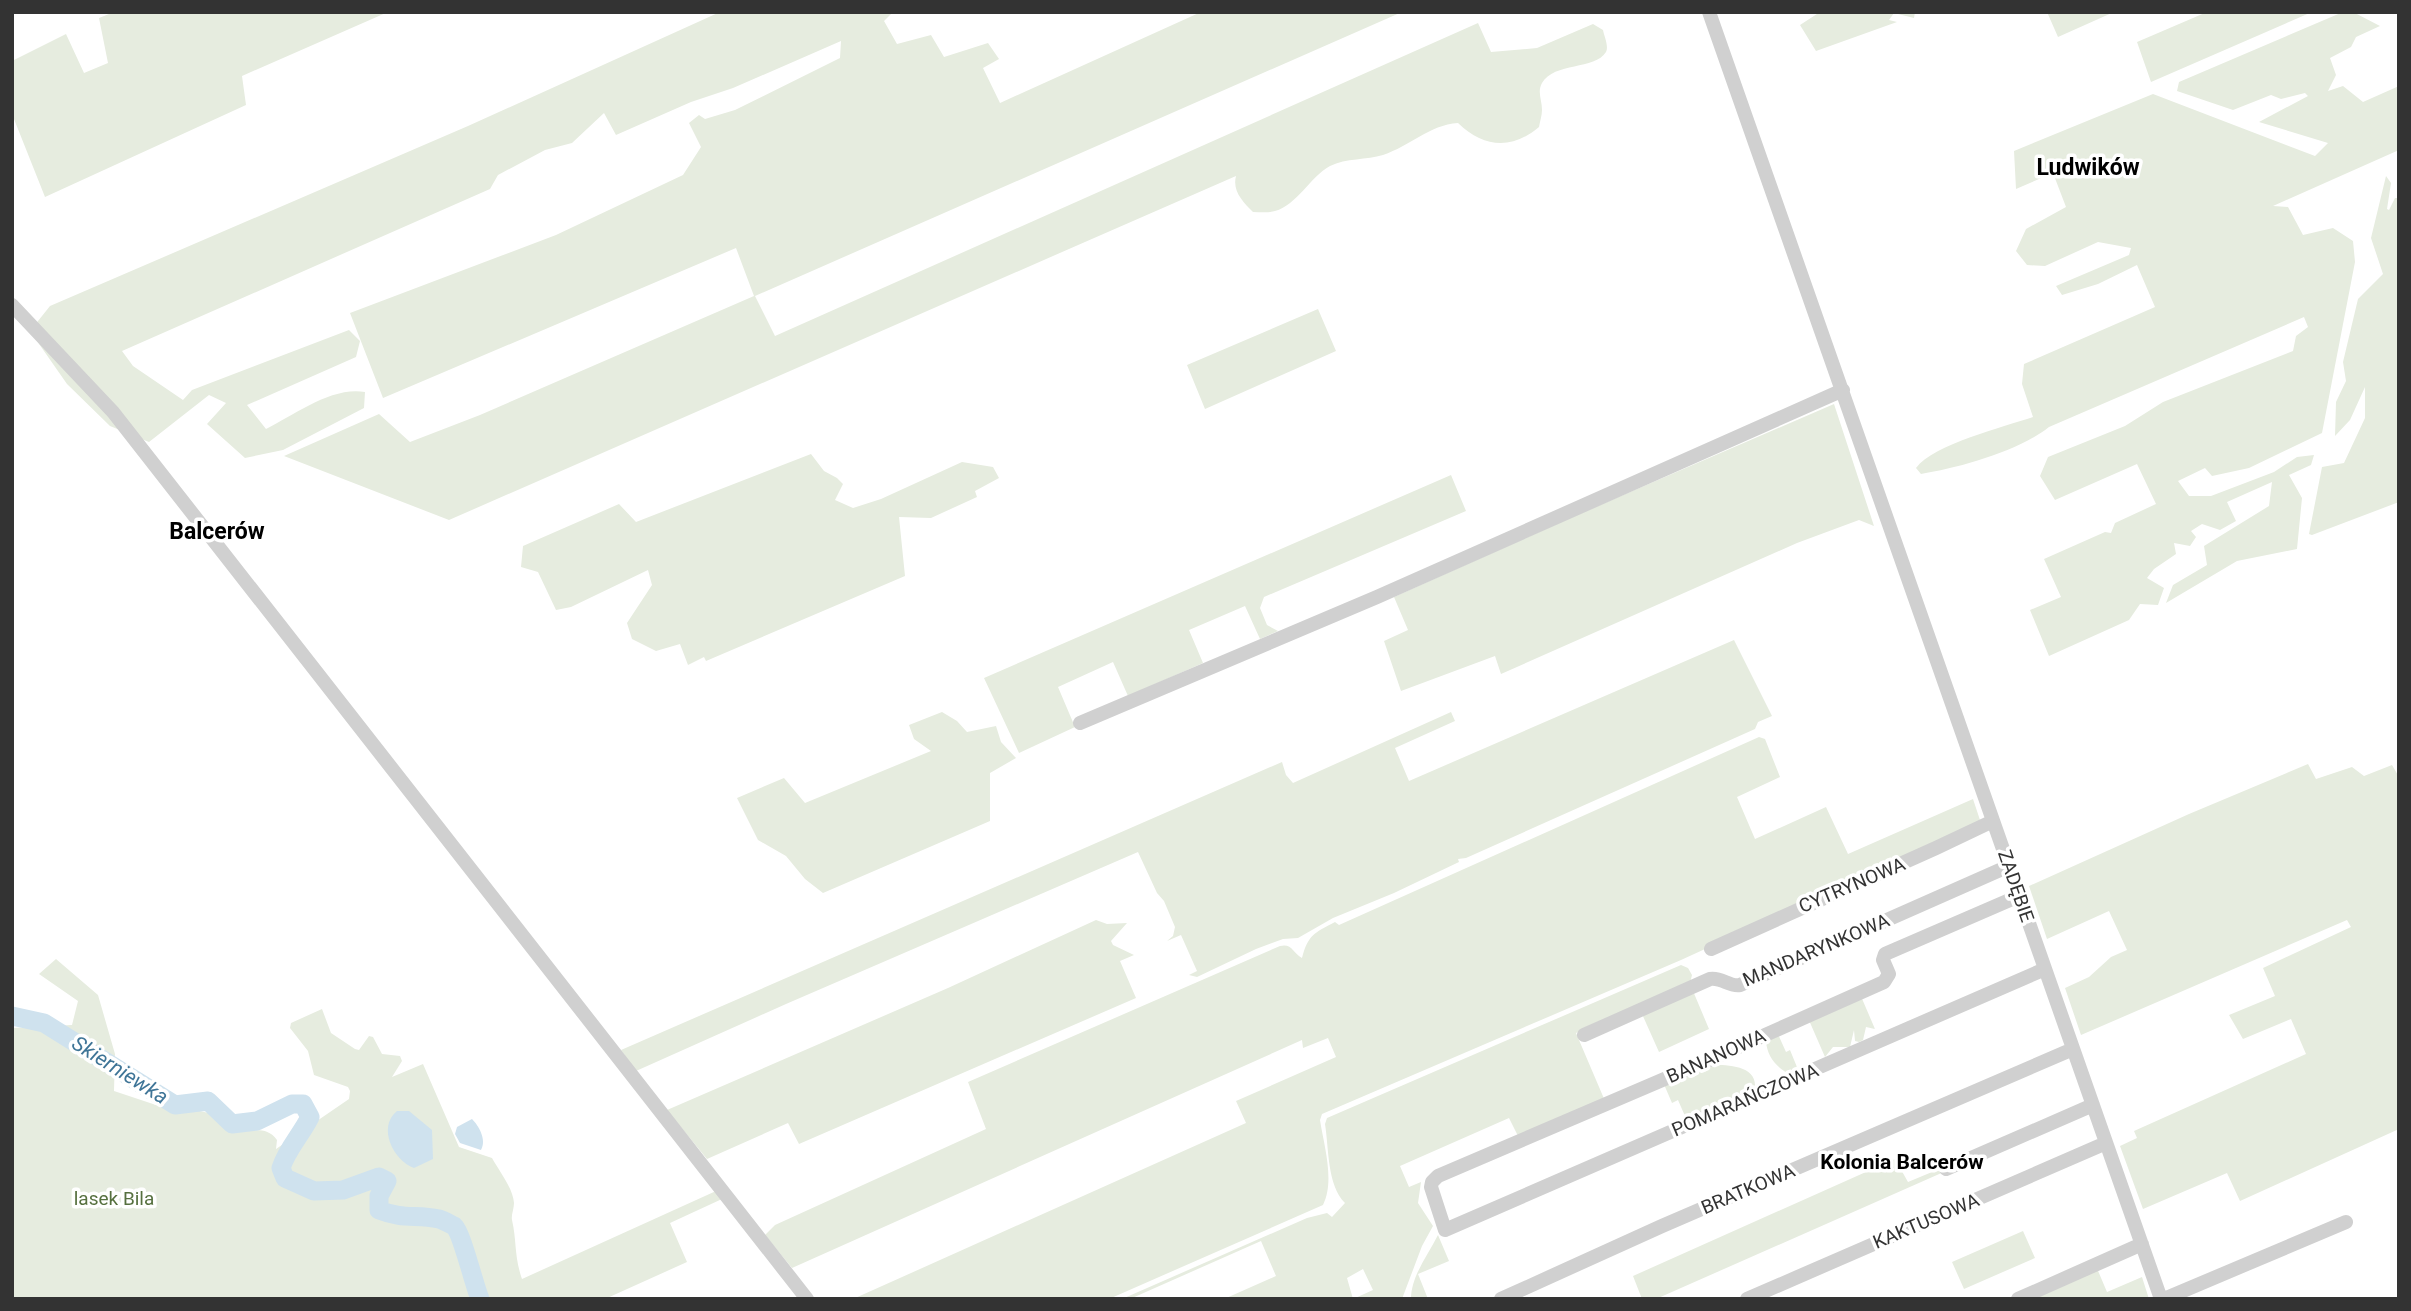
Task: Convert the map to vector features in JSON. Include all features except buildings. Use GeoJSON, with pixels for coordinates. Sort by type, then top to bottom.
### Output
{"type":"FeatureCollection","features":[{"type":"Feature","properties":{"kind":"street","name":"ZADĘBIE"},"geometry":{"type":"LineString","coordinates":[[1709,12],[2163,1299],[2346,1222]]}},
{"type":"Feature","properties":{"kind":"street"},"geometry":{"type":"LineString","coordinates":[[12,304],[113,412],[807,1299]]}},
{"type":"Feature","properties":{"kind":"street"},"geometry":{"type":"LineString","coordinates":[[1080,723],[1377,597],[1843,390]]}},
{"type":"Feature","properties":{"kind":"street","name":"CYTRYNOWA"},"geometry":{"type":"LineString","coordinates":[[1711,948],[1993,821]]}},
{"type":"Feature","properties":{"kind":"street","name":"MANDARYNKOWA"},"geometry":{"type":"LineString","coordinates":[[1584,1035],[1710,979],[1721,978],[1733,985],[1740,985],[2009,866]]}},
{"type":"Feature","properties":{"kind":"street","name":"BANANOWA"},"geometry":{"type":"LineString","coordinates":[[1445,1230],[1431,1188],[1432,1182],[1438,1177],[1884,982],[1889,974],[1883,960],[1885,954],[2019,895]]}},
{"type":"Feature","properties":{"kind":"street","name":"POMARAŃCZOWA"},"geometry":{"type":"LineString","coordinates":[[1445,1230],[2045,969]]}},
{"type":"Feature","properties":{"kind":"street","name":"BRATKOWA"},"geometry":{"type":"LineString","coordinates":[[1502,1299],[1662,1226],[2073,1049]]}},
{"type":"Feature","properties":{"kind":"street"},"geometry":{"type":"LineString","coordinates":[[1946,1169],[2093,1105]]}},
{"type":"Feature","properties":{"kind":"street","name":"KAKTUSOWA"},"geometry":{"type":"LineString","coordinates":[[1747,1299],[2106,1143]]}},
{"type":"Feature","properties":{"kind":"street"},"geometry":{"type":"LineString","coordinates":[[2018,1299],[2142,1244]]}},
{"type":"Feature","properties":{"kind":"green space"},"geometry":{"type":"Polygon","coordinates":[[[114,12],[388,12],[242,76],[246,105],[45,197],[12,114],[12,61],[66,34],[84,73],[108,63],[99,18],[114,12]]]}},
{"type":"Feature","properties":{"kind":"green space"},"geometry":{"type":"Polygon","coordinates":[[[720,12],[893,12],[884,21],[897,44],[931,35],[944,57],[988,43],[999,59],[983,68],[1000,103],[1201,12],[1402,12],[755,296],[775,336],[1478,23],[1491,52],[1537,48],[1593,24],[1603,30],[1607,47],[1601,58],[1548,76],[1540,90],[1542,110],[1539,127],[1519,140],[1498,143],[1488,141],[1458,123],[1448,125],[1383,155],[1330,166],[1290,203],[1270,212],[1253,212],[1249,208],[1237,191],[1236,176],[449,520],[284,456],[379,414],[410,442],[480,415],[754,296],[736,248],[383,398],[350,313],[556,235],[683,175],[701,147],[689,123],[699,115],[705,119],[735,110],[840,58],[841,41],[616,135],[604,113],[572,143],[545,150],[498,175],[490,189],[122,351],[133,366],[183,400],[192,390],[349,330],[360,341],[356,357],[247,405],[266,429],[327,397],[352,391],[365,392],[364,408],[283,450],[245,458],[207,424],[226,403],[209,395],[149,442],[110,426],[67,384],[30,331],[50,306],[468,126],[720,12]]]}},
{"type":"Feature","properties":{"kind":"green space"},"geometry":{"type":"Polygon","coordinates":[[[1820,12],[1915,12],[1914,18],[1894,13],[1889,20],[1897,22],[1816,51],[1800,25],[1820,12]]]}},
{"type":"Feature","properties":{"kind":"green space"},"geometry":{"type":"Polygon","coordinates":[[[2047,12],[2114,12],[2058,37],[2047,12]]]}},
{"type":"Feature","properties":{"kind":"green space"},"geometry":{"type":"Polygon","coordinates":[[[2207,12],[2312,12],[2151,82],[2137,42],[2207,12]]]}},
{"type":"Feature","properties":{"kind":"green space"},"geometry":{"type":"Polygon","coordinates":[[[2343,12],[2353,12],[2380,26],[2356,37],[2351,47],[2330,58],[2336,75],[2328,91],[2343,86],[2363,102],[2399,86],[2399,150],[2273,206],[2288,207],[2303,235],[2333,228],[2353,241],[2355,262],[2322,433],[2249,468],[2212,476],[2205,468],[2178,481],[2189,496],[2211,496],[2274,472],[2297,457],[2314,455],[2311,465],[2289,475],[2302,498],[2297,549],[2237,561],[2166,603],[2173,585],[2207,565],[2204,546],[2269,506],[2272,482],[2227,502],[2236,521],[2220,530],[2202,524],[2191,531],[2196,537],[2190,546],[2174,543],[2176,554],[2154,569],[2147,578],[2164,588],[2158,605],[2140,604],[2129,620],[2049,656],[2030,610],[2061,597],[2044,559],[2105,532],[2111,533],[2115,523],[2156,504],[2137,464],[2055,500],[2040,476],[2048,457],[2125,426],[2163,402],[2293,351],[2296,336],[2308,327],[2304,317],[2049,427],[2005,451],[1970,463],[1921,474],[1916,468],[1938,451],[1970,437],[2033,417],[2022,384],[2024,364],[2155,307],[2137,265],[2098,284],[2062,295],[2056,286],[2129,255],[2131,248],[2098,242],[2045,266],[2027,265],[2016,251],[2026,229],[2066,207],[2053,173],[2016,189],[2014,151],[2153,94],[2315,156],[2328,143],[2259,122],[2308,96],[2305,93],[2281,99],[2271,95],[2233,110],[2177,91],[2179,82],[2343,12]]]}},
{"type":"Feature","properties":{"kind":"green space"},"geometry":{"type":"Polygon","coordinates":[[[2386,176],[2391,183],[2387,209],[2389,210],[2397,198],[2399,237],[2399,502],[2312,535],[2309,534],[2322,467],[2344,463],[2365,418],[2365,387],[2350,420],[2335,436],[2336,402],[2346,381],[2343,362],[2358,299],[2383,274],[2371,238],[2386,176]]]}},
{"type":"Feature","properties":{"kind":"green space"},"geometry":{"type":"Polygon","coordinates":[[[1318,309],[1336,351],[1205,409],[1187,365],[1318,309]]]}},
{"type":"Feature","properties":{"kind":"green space"},"geometry":{"type":"Polygon","coordinates":[[[1834,404],[1874,526],[1859,520],[1797,543],[1501,674],[1495,656],[1401,691],[1384,641],[1408,630],[1394,597],[1834,404]]]}},
{"type":"Feature","properties":{"kind":"green space"},"geometry":{"type":"Polygon","coordinates":[[[811,454],[824,471],[843,484],[835,500],[853,508],[881,499],[962,462],[993,467],[999,478],[975,491],[977,497],[931,518],[899,517],[905,576],[706,661],[704,657],[688,665],[680,644],[656,651],[632,639],[627,623],[652,585],[648,570],[571,607],[556,610],[538,572],[521,567],[523,546],[619,504],[636,522],[811,454]]]}},
{"type":"Feature","properties":{"kind":"green space"},"geometry":{"type":"Polygon","coordinates":[[[1451,475],[1466,511],[1264,597],[1260,608],[1267,625],[1278,631],[1260,639],[1245,606],[1189,630],[1203,663],[1128,696],[1113,662],[1058,687],[1075,727],[1019,753],[984,678],[1451,475]]]}},
{"type":"Feature","properties":{"kind":"green space"},"geometry":{"type":"Polygon","coordinates":[[[1734,640],[1772,716],[1758,722],[1755,729],[1466,858],[1458,859],[1459,862],[1333,918],[1298,938],[1283,939],[1256,949],[1197,977],[1189,975],[1197,971],[1181,935],[1167,941],[1173,936],[1175,927],[1138,852],[636,1071],[621,1050],[1282,762],[1286,775],[1293,783],[1451,712],[1455,721],[1395,748],[1409,781],[1734,640]]]}},
{"type":"Feature","properties":{"kind":"green space"},"geometry":{"type":"Polygon","coordinates":[[[942,712],[957,721],[967,732],[996,726],[1001,742],[1016,758],[990,773],[990,821],[823,893],[805,879],[786,856],[758,840],[737,798],[784,778],[805,803],[931,751],[914,739],[909,725],[942,712]]]}},
{"type":"Feature","properties":{"kind":"green space"},"geometry":{"type":"Polygon","coordinates":[[[1759,737],[1765,739],[1780,777],[1737,797],[1755,839],[1826,807],[1848,854],[1973,799],[1981,823],[1681,960],[1322,1114],[1320,1120],[1328,1174],[1323,1205],[1109,1299],[853,1299],[1246,1123],[1236,1101],[1336,1057],[1328,1038],[1303,1048],[1302,1040],[792,1268],[765,1235],[775,1225],[986,1129],[968,1082],[1280,946],[1290,947],[1302,958],[1313,936],[1335,922],[1339,925],[1759,737]]]}},
{"type":"Feature","properties":{"kind":"green space"},"geometry":{"type":"Polygon","coordinates":[[[2308,764],[2316,779],[2352,767],[2364,776],[2392,765],[2399,777],[2399,1129],[2240,1201],[2227,1173],[2143,1209],[2120,1146],[2137,1138],[2134,1131],[2306,1054],[2291,1019],[2243,1039],[2229,1015],[2275,996],[2263,968],[2351,927],[2347,920],[2081,1035],[2065,988],[2089,977],[2111,957],[2127,950],[2109,911],[2047,939],[2029,886],[2308,764]]]}},
{"type":"Feature","properties":{"kind":"green space"},"geometry":{"type":"Polygon","coordinates":[[[1096,920],[1107,924],[1127,923],[1111,941],[1113,945],[1134,955],[1120,961],[1136,998],[799,1144],[788,1123],[707,1159],[667,1110],[948,988],[1096,920]]]}},
{"type":"Feature","properties":{"kind":"green space","name":"lasek Bila"},"geometry":{"type":"Polygon","coordinates":[[[56,959],[98,995],[115,1054],[114,1091],[180,1113],[204,1112],[236,1129],[268,1132],[277,1140],[276,1149],[349,1099],[350,1091],[348,1087],[314,1075],[308,1051],[290,1028],[291,1023],[322,1009],[331,1033],[355,1049],[359,1050],[369,1036],[373,1037],[382,1054],[400,1056],[402,1061],[392,1077],[423,1064],[459,1147],[492,1158],[508,1186],[514,1203],[512,1220],[522,1279],[716,1191],[722,1199],[670,1223],[687,1262],[605,1299],[12,1299],[12,1028],[72,1025],[78,1001],[39,974],[56,959]]]}},
{"type":"Feature","properties":{"kind":"green space"},"geometry":{"type":"Polygon","coordinates":[[[1681,965],[1688,968],[1692,975],[1690,983],[1576,1033],[1605,1101],[1519,1138],[1509,1118],[1400,1166],[1409,1187],[1421,1182],[1418,1203],[1433,1226],[1422,1246],[1402,1299],[1224,1299],[1276,1276],[1261,1241],[1130,1299],[1122,1299],[1307,1218],[1327,1213],[1332,1217],[1345,1203],[1332,1177],[1325,1124],[1327,1118],[1681,965]],[[1363,1269],[1347,1278],[1353,1299],[1373,1290],[1363,1269]]]}},
{"type":"Feature","properties":{"kind":"green space"},"geometry":{"type":"Polygon","coordinates":[[[1693,991],[1709,1029],[1659,1052],[1642,1014],[1693,991]]]}},
{"type":"Feature","properties":{"kind":"green space"},"geometry":{"type":"Polygon","coordinates":[[[1860,994],[1875,1029],[1866,1027],[1863,1040],[1859,1042],[1855,1041],[1854,1030],[1850,1047],[1833,1047],[1825,1057],[1808,1018],[1860,994]]]}},
{"type":"Feature","properties":{"kind":"green space"},"geometry":{"type":"Polygon","coordinates":[[[1777,1032],[1786,1052],[1790,1050],[1799,1072],[1791,1075],[1781,1069],[1771,1057],[1766,1041],[1777,1032]]]}},
{"type":"Feature","properties":{"kind":"green space"},"geometry":{"type":"Polygon","coordinates":[[[1712,1064],[1734,1066],[1747,1071],[1752,1075],[1755,1088],[1688,1123],[1678,1100],[1672,1103],[1663,1082],[1712,1064]]]}},
{"type":"Feature","properties":{"kind":"green space"},"geometry":{"type":"Polygon","coordinates":[[[1895,1159],[1908,1182],[1944,1167],[1946,1171],[1656,1299],[1642,1299],[1633,1276],[1895,1159]]]}},
{"type":"Feature","properties":{"kind":"green space"},"geometry":{"type":"Polygon","coordinates":[[[2023,1231],[2035,1258],[1964,1289],[1952,1262],[2023,1231]]]}},
{"type":"Feature","properties":{"kind":"green space"},"geometry":{"type":"Polygon","coordinates":[[[1438,1235],[1449,1261],[1418,1274],[1428,1299],[1411,1299],[1417,1274],[1438,1235]]]}},
{"type":"Feature","properties":{"kind":"green space"},"geometry":{"type":"Polygon","coordinates":[[[2096,1266],[2107,1292],[2142,1277],[2149,1299],[2026,1299],[2096,1266]]]}},
{"type":"Feature","properties":{"kind":"water"},"geometry":{"type":"Polygon","coordinates":[[[397,1111],[409,1111],[432,1130],[433,1159],[414,1168],[406,1164],[394,1151],[388,1126],[397,1111]]]}},
{"type":"Feature","properties":{"kind":"water"},"geometry":{"type":"Polygon","coordinates":[[[472,1119],[483,1138],[481,1150],[460,1143],[455,1134],[457,1127],[472,1119]]]}},
{"type":"Feature","properties":{"kind":"waterway","name":"Skierniewka"},"geometry":{"type":"LineString","coordinates":[[12,1016],[44,1023],[175,1105],[208,1101],[232,1124],[257,1121],[292,1104],[303,1104],[310,1117],[281,1168],[285,1178],[314,1191],[343,1190],[379,1177],[387,1181],[379,1196],[379,1210],[396,1215],[439,1219],[454,1226],[461,1238],[480,1299]]}},
{"type":"Feature","properties":{"kind":"district","name":"Ludwików"},"geometry":{"type":"Point","coordinates":[2088,167]}},
{"type":"Feature","properties":{"kind":"district","name":"Balcerów"},"geometry":{"type":"Point","coordinates":[217,531]}},
{"type":"Feature","properties":{"kind":"district","name":"Kolonia Balcerów"},"geometry":{"type":"Point","coordinates":[1902,1162]}}]}
